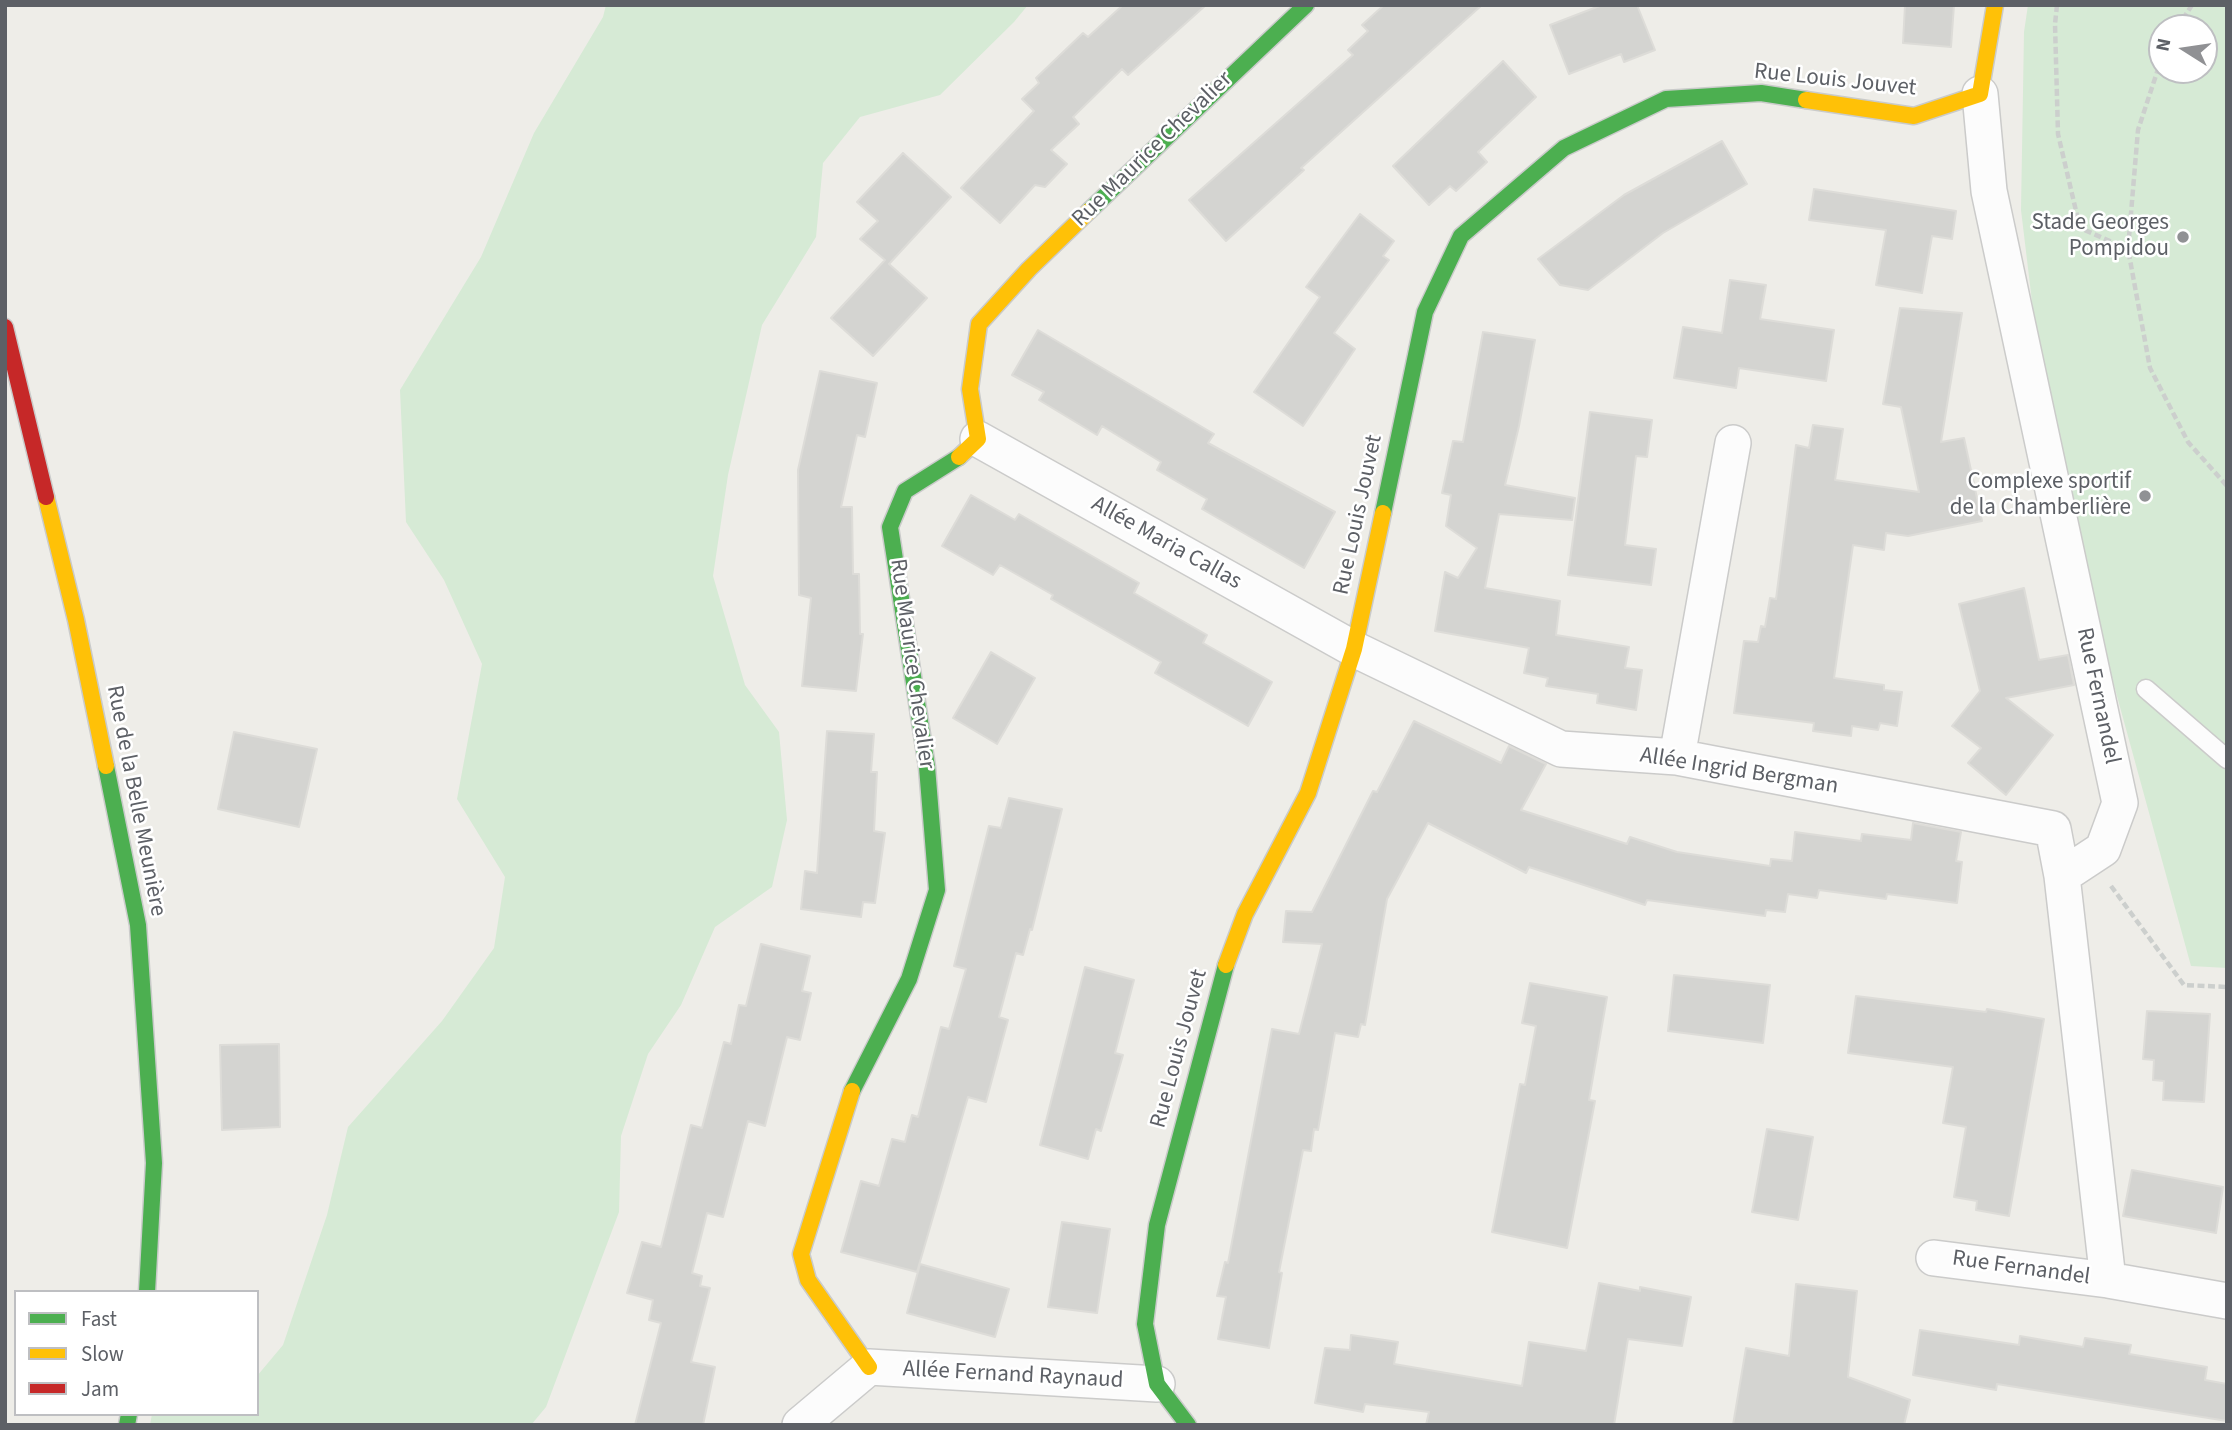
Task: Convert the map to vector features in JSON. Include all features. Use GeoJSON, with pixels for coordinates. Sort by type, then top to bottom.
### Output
{"type":"FeatureCollection","features":[{"type":"Feature","properties":{"kind":"street","name":"Rue Maurice Chevalier"},"geometry":{"type":"LineString","coordinates":[[869,1367],[808,1280],[801,1254],[850,1095],[909,979],[937,890],[927,767],[890,527],[905,491],[960,456],[978,439],[970,389],[979,324],[1029,269],[1306,5]]}},
{"type":"Feature","properties":{"kind":"street"},"geometry":{"type":"LineString","coordinates":[[1980,94],[1995,5]]}},
{"type":"Feature","properties":{"kind":"street","name":"Rue Louis Jouvet"},"geometry":{"type":"LineString","coordinates":[[1188,1425],[1157,1384],[1145,1324],[1157,1225],[1221,979],[1245,914],[1308,793],[1354,649],[1425,312],[1461,236],[1564,148],[1666,99],[1761,93],[1914,116],[1980,94]]}},
{"type":"Feature","properties":{"kind":"street","name":"Rue Fernandel"},"geometry":{"type":"LineString","coordinates":[[1980,94],[1989,191],[2120,803],[2103,849],[2076,867],[2108,1280]]}},
{"type":"Feature","properties":{"kind":"street","name":"Rue de la Belle Meunière"},"geometry":{"type":"LineString","coordinates":[[5,327],[76,620],[138,925],[154,1163],[146,1290]]}},
{"type":"Feature","properties":{"kind":"street","name":"Allée Maria Callas"},"geometry":{"type":"LineString","coordinates":[[978,439],[1354,649]]}},
{"type":"Feature","properties":{"kind":"street"},"geometry":{"type":"LineString","coordinates":[[1677,757],[1733,443]]}},
{"type":"Feature","properties":{"kind":"street","name":"Allée Ingrid Bergman"},"geometry":{"type":"LineString","coordinates":[[1354,649],[1561,749],[1677,757],[2053,829],[2076,867]]}},
{"type":"Feature","properties":{"kind":"street","name":"Rue Fernandel"},"geometry":{"type":"LineString","coordinates":[[1934,1258],[2108,1280],[2227,1301]]}},
{"type":"Feature","properties":{"kind":"street"},"geometry":{"type":"LineString","coordinates":[[800,1425],[869,1367]]}},
{"type":"Feature","properties":{"kind":"street","name":"Allée Fernand Raynaud"},"geometry":{"type":"LineString","coordinates":[[869,1367],[1157,1384]]}},
{"type":"Feature","properties":{"kind":"lane"},"geometry":{"type":"LineString","coordinates":[[2147,689],[2227,759]]}},
{"type":"Feature","properties":{"kind":"path"},"geometry":{"type":"LineString","coordinates":[[2057,5],[2055,24],[2058,134],[2080,228],[2129,249]]}},
{"type":"Feature","properties":{"kind":"path"},"geometry":{"type":"LineString","coordinates":[[2153,84],[2138,130],[2129,249],[2150,368],[2188,442],[2227,486]]}},
{"type":"Feature","properties":{"kind":"path"},"geometry":{"type":"LineString","coordinates":[[2076,867],[2184,985],[2227,986]]}},
{"type":"Feature","properties":{"kind":"green space"},"geometry":{"type":"Polygon","coordinates":[[[606,5],[1028,5],[940,95],[860,117],[823,163],[816,237],[762,325],[728,475],[713,576],[745,685],[779,732],[787,820],[772,887],[715,927],[681,1005],[648,1054],[621,1136],[619,1212],[546,1407],[531,1425],[150,1425],[152,1416],[259,1416],[259,1374],[283,1345],[327,1215],[348,1127],[442,1021],[494,948],[505,877],[457,799],[482,664],[444,580],[406,522],[400,390],[481,257],[534,133],[603,17],[606,5]]]}},
{"type":"Feature","properties":{"kind":"green space","name":"Complexe sportif de la Chamberlière"},"geometry":{"type":"Polygon","coordinates":[[[2028,5],[2227,5],[2227,968],[2191,966],[2069,521],[2037,343],[2021,210],[2024,32],[2028,5]]]}},
{"type":"Feature","properties":{"kind":"building"},"geometry":{"type":"Polygon","coordinates":[[[1123,5],[1206,5],[1128,75],[1122,69],[1073,117],[1079,124],[1051,150],[1067,164],[1045,187],[1035,185],[1000,223],[961,188],[1034,111],[1022,99],[1039,83],[1036,78],[1083,33],[1088,37],[1123,5]]]}},
{"type":"Feature","properties":{"kind":"building"},"geometry":{"type":"Polygon","coordinates":[[[1384,5],[1482,5],[1301,168],[1304,170],[1226,241],[1189,200],[1353,55],[1348,50],[1368,31],[1362,25],[1384,5]]]}},
{"type":"Feature","properties":{"kind":"building"},"geometry":{"type":"Polygon","coordinates":[[[1602,5],[1637,5],[1655,50],[1624,62],[1621,54],[1569,74],[1550,25],[1602,5]]]}},
{"type":"Feature","properties":{"kind":"building"},"geometry":{"type":"Polygon","coordinates":[[[1905,5],[1954,5],[1951,47],[1903,43],[1905,5]]]}},
{"type":"Feature","properties":{"kind":"building"},"geometry":{"type":"Polygon","coordinates":[[[1503,61],[1536,97],[1478,152],[1487,162],[1456,191],[1450,186],[1429,205],[1393,166],[1503,61]]]}},
{"type":"Feature","properties":{"kind":"building"},"geometry":{"type":"Polygon","coordinates":[[[1722,141],[1747,184],[1663,233],[1588,290],[1560,285],[1538,259],[1624,195],[1722,141]]]}},
{"type":"Feature","properties":{"kind":"building"},"geometry":{"type":"Polygon","coordinates":[[[903,153],[951,197],[889,264],[927,298],[873,356],[831,318],[885,260],[860,239],[878,221],[857,202],[903,153]]]}},
{"type":"Feature","properties":{"kind":"building"},"geometry":{"type":"Polygon","coordinates":[[[1814,189],[1956,211],[1952,239],[1932,236],[1922,293],[1876,285],[1886,230],[1809,220],[1814,189]]]}},
{"type":"Feature","properties":{"kind":"building"},"geometry":{"type":"Polygon","coordinates":[[[1360,214],[1394,241],[1383,256],[1389,260],[1334,333],[1355,349],[1303,426],[1254,392],[1320,297],[1306,287],[1360,214]]]}},
{"type":"Feature","properties":{"kind":"building"},"geometry":{"type":"Polygon","coordinates":[[[1730,280],[1766,285],[1760,319],[1834,330],[1826,381],[1739,368],[1736,388],[1674,378],[1683,327],[1722,333],[1730,280]]]}},
{"type":"Feature","properties":{"kind":"building"},"geometry":{"type":"Polygon","coordinates":[[[1900,308],[1962,313],[1941,442],[1964,438],[1982,521],[1908,536],[1886,533],[1884,550],[1853,545],[1834,678],[1884,685],[1884,690],[1902,692],[1897,726],[1880,723],[1878,730],[1852,726],[1851,736],[1813,731],[1814,723],[1734,713],[1744,641],[1758,642],[1761,626],[1765,627],[1770,598],[1776,599],[1796,445],[1809,448],[1813,425],[1843,429],[1835,480],[1919,492],[1901,407],[1883,404],[1900,308]]]}},
{"type":"Feature","properties":{"kind":"building"},"geometry":{"type":"Polygon","coordinates":[[[1038,330],[1214,434],[1208,443],[1335,512],[1304,568],[1202,509],[1207,499],[1157,470],[1161,462],[1102,426],[1097,435],[1039,400],[1044,392],[1012,375],[1038,330]]]}},
{"type":"Feature","properties":{"kind":"building"},"geometry":{"type":"Polygon","coordinates":[[[1483,332],[1535,340],[1505,485],[1575,498],[1572,520],[1499,514],[1485,588],[1560,601],[1556,635],[1629,647],[1625,668],[1642,670],[1636,710],[1597,703],[1598,694],[1546,686],[1548,678],[1524,673],[1529,648],[1435,631],[1445,572],[1458,578],[1477,548],[1446,526],[1451,495],[1442,493],[1453,441],[1463,442],[1483,332]]]}},
{"type":"Feature","properties":{"kind":"building"},"geometry":{"type":"Polygon","coordinates":[[[820,371],[877,383],[865,437],[857,435],[841,507],[852,507],[853,574],[859,574],[860,634],[863,634],[856,691],[802,686],[811,598],[799,595],[798,470],[820,371]]]}},
{"type":"Feature","properties":{"kind":"building"},"geometry":{"type":"Polygon","coordinates":[[[1590,412],[1652,420],[1647,457],[1636,456],[1625,545],[1656,549],[1651,585],[1568,575],[1590,412]]]}},
{"type":"Feature","properties":{"kind":"building"},"geometry":{"type":"Polygon","coordinates":[[[971,495],[1015,520],[1019,514],[1139,583],[1134,593],[1207,635],[1203,643],[1272,682],[1248,726],[1155,673],[1161,662],[1051,599],[1053,595],[1000,565],[993,575],[942,546],[971,495]]]}},
{"type":"Feature","properties":{"kind":"building"},"geometry":{"type":"Polygon","coordinates":[[[2024,588],[2039,660],[2068,655],[2074,685],[2006,698],[2053,735],[2006,795],[1968,763],[1981,748],[1952,726],[1980,691],[1959,604],[2024,588]]]}},
{"type":"Feature","properties":{"kind":"building"},"geometry":{"type":"Polygon","coordinates":[[[991,652],[1035,678],[997,744],[953,718],[991,652]]]}},
{"type":"Feature","properties":{"kind":"building"},"geometry":{"type":"Polygon","coordinates":[[[1414,721],[1501,763],[1509,746],[1546,764],[1521,810],[1627,844],[1630,837],[1677,852],[1770,866],[1771,859],[1792,861],[1795,832],[1861,841],[1862,834],[1911,840],[1913,823],[1961,832],[1956,861],[1962,862],[1957,903],[1887,894],[1886,899],[1819,890],[1817,898],[1788,894],[1785,912],[1766,910],[1765,916],[1647,900],[1645,905],[1529,867],[1526,873],[1428,823],[1387,899],[1365,1025],[1361,1024],[1358,1037],[1335,1033],[1318,1130],[1314,1129],[1311,1151],[1303,1150],[1279,1272],[1282,1273],[1269,1348],[1218,1339],[1226,1297],[1217,1296],[1225,1262],[1228,1263],[1272,1029],[1299,1034],[1322,944],[1283,942],[1286,911],[1312,912],[1373,791],[1377,792],[1414,721]]]}},
{"type":"Feature","properties":{"kind":"building"},"geometry":{"type":"Polygon","coordinates":[[[827,731],[874,734],[871,772],[877,772],[874,831],[885,833],[875,903],[863,902],[861,917],[801,909],[805,871],[817,873],[827,731]]]}},
{"type":"Feature","properties":{"kind":"building"},"geometry":{"type":"Polygon","coordinates":[[[234,732],[317,749],[299,827],[218,809],[234,732]]]}},
{"type":"Feature","properties":{"kind":"building"},"geometry":{"type":"Polygon","coordinates":[[[1009,798],[1062,809],[1032,930],[1030,929],[1023,955],[1016,953],[999,1017],[1008,1020],[986,1102],[968,1097],[917,1272],[841,1252],[861,1181],[879,1186],[892,1139],[905,1142],[912,1115],[918,1117],[941,1027],[949,1029],[966,969],[954,966],[989,826],[1001,828],[1009,798]]]}},
{"type":"Feature","properties":{"kind":"building"},"geometry":{"type":"Polygon","coordinates":[[[761,944],[810,956],[802,991],[811,993],[800,1040],[787,1037],[765,1126],[748,1121],[723,1217],[707,1213],[692,1273],[702,1276],[700,1286],[710,1288],[691,1362],[715,1367],[703,1425],[635,1425],[661,1323],[649,1320],[653,1300],[627,1293],[642,1242],[661,1247],[691,1125],[702,1128],[724,1042],[731,1044],[739,1005],[746,1006],[761,944]]]}},
{"type":"Feature","properties":{"kind":"building"},"geometry":{"type":"Polygon","coordinates":[[[1085,967],[1134,980],[1115,1053],[1123,1055],[1101,1131],[1096,1129],[1088,1159],[1040,1145],[1085,967]]]}},
{"type":"Feature","properties":{"kind":"building"},"geometry":{"type":"Polygon","coordinates":[[[1674,975],[1770,985],[1763,1043],[1668,1031],[1674,975]]]}},
{"type":"Feature","properties":{"kind":"building"},"geometry":{"type":"Polygon","coordinates":[[[1530,983],[1607,997],[1589,1100],[1595,1101],[1567,1248],[1492,1232],[1520,1084],[1525,1085],[1536,1026],[1522,1023],[1530,983]]]}},
{"type":"Feature","properties":{"kind":"building"},"geometry":{"type":"Polygon","coordinates":[[[1856,996],[1986,1012],[1987,1009],[2044,1019],[2009,1216],[1976,1210],[1977,1201],[1954,1197],[1966,1127],[1943,1123],[1953,1067],[1848,1053],[1856,996]]]}},
{"type":"Feature","properties":{"kind":"building"},"geometry":{"type":"Polygon","coordinates":[[[2147,1011],[2210,1014],[2204,1102],[2163,1100],[2164,1081],[2153,1080],[2154,1060],[2143,1059],[2147,1011]]]}},
{"type":"Feature","properties":{"kind":"building"},"geometry":{"type":"Polygon","coordinates":[[[279,1044],[280,1127],[222,1130],[220,1045],[279,1044]]]}},
{"type":"Feature","properties":{"kind":"building"},"geometry":{"type":"Polygon","coordinates":[[[1767,1129],[1813,1137],[1798,1220],[1752,1212],[1767,1129]]]}},
{"type":"Feature","properties":{"kind":"building"},"geometry":{"type":"Polygon","coordinates":[[[2132,1170],[2223,1187],[2216,1233],[2123,1216],[2132,1170]]]}},
{"type":"Feature","properties":{"kind":"building"},"geometry":{"type":"Polygon","coordinates":[[[1062,1222],[1110,1229],[1097,1313],[1048,1307],[1062,1222]]]}},
{"type":"Feature","properties":{"kind":"building"},"geometry":{"type":"Polygon","coordinates":[[[920,1264],[1009,1289],[995,1337],[907,1313],[920,1264]]]}},
{"type":"Feature","properties":{"kind":"building"},"geometry":{"type":"Polygon","coordinates":[[[1599,1283],[1640,1291],[1640,1287],[1691,1297],[1682,1346],[1628,1339],[1614,1425],[1426,1425],[1429,1412],[1365,1404],[1363,1412],[1315,1403],[1325,1348],[1350,1350],[1351,1335],[1398,1342],[1394,1364],[1522,1386],[1529,1342],[1586,1351],[1599,1283]]]}},
{"type":"Feature","properties":{"kind":"building"},"geometry":{"type":"Polygon","coordinates":[[[1796,1284],[1857,1291],[1848,1377],[1910,1400],[1904,1425],[1733,1425],[1746,1348],[1789,1356],[1796,1284]]]}},
{"type":"Feature","properties":{"kind":"building"},"geometry":{"type":"Polygon","coordinates":[[[1920,1330],[2019,1345],[2020,1336],[2083,1347],[2085,1338],[2131,1345],[2129,1354],[2207,1367],[2205,1380],[2227,1384],[2227,1421],[1997,1384],[1996,1390],[1913,1375],[1920,1330]]]}},
{"type":"Feature","properties":{"kind":"traffic: fast"},"geometry":{"type":"LineString","coordinates":[[1089,211],[1306,5]]}},
{"type":"Feature","properties":{"kind":"traffic: fast"},"geometry":{"type":"LineString","coordinates":[[1383,513],[1425,312],[1461,236],[1564,148],[1666,99],[1761,93],[1806,100]]}},
{"type":"Feature","properties":{"kind":"traffic: fast"},"geometry":{"type":"LineString","coordinates":[[852,1091],[909,979],[937,890],[927,767],[890,527],[905,491],[959,457]]}},
{"type":"Feature","properties":{"kind":"traffic: fast"},"geometry":{"type":"LineString","coordinates":[[106,766],[138,925],[154,1163],[147,1290]]}},
{"type":"Feature","properties":{"kind":"traffic: fast"},"geometry":{"type":"LineString","coordinates":[[1188,1425],[1157,1384],[1145,1324],[1157,1225],[1226,965]]}},
{"type":"Feature","properties":{"kind":"traffic: fast"},"geometry":{"type":"LineString","coordinates":[[127,1425],[129,1416]]}},
{"type":"Feature","properties":{"kind":"traffic: slow"},"geometry":{"type":"LineString","coordinates":[[1806,100],[1914,116],[1980,94],[1995,5]]}},
{"type":"Feature","properties":{"kind":"traffic: slow"},"geometry":{"type":"LineString","coordinates":[[959,457],[978,439],[970,389],[979,324],[1029,269],[1089,211]]}},
{"type":"Feature","properties":{"kind":"traffic: slow"},"geometry":{"type":"LineString","coordinates":[[46,497],[76,620],[106,766]]}},
{"type":"Feature","properties":{"kind":"traffic: slow"},"geometry":{"type":"LineString","coordinates":[[1226,965],[1245,914],[1308,793],[1354,649],[1383,513]]}},
{"type":"Feature","properties":{"kind":"traffic: slow"},"geometry":{"type":"LineString","coordinates":[[852,1091],[801,1254],[808,1280],[869,1367]]}},
{"type":"Feature","properties":{"kind":"traffic: jam"},"geometry":{"type":"LineString","coordinates":[[5,327],[46,497]]}},
{"type":"Feature","properties":{"kind":"place","name":"Stade Georges Pompidou"},"geometry":{"type":"Point","coordinates":[2183,237]}},
{"type":"Feature","properties":{"kind":"place","name":"Complexe sportif de la Chamberlière"},"geometry":{"type":"Point","coordinates":[2145,496]}}]}
